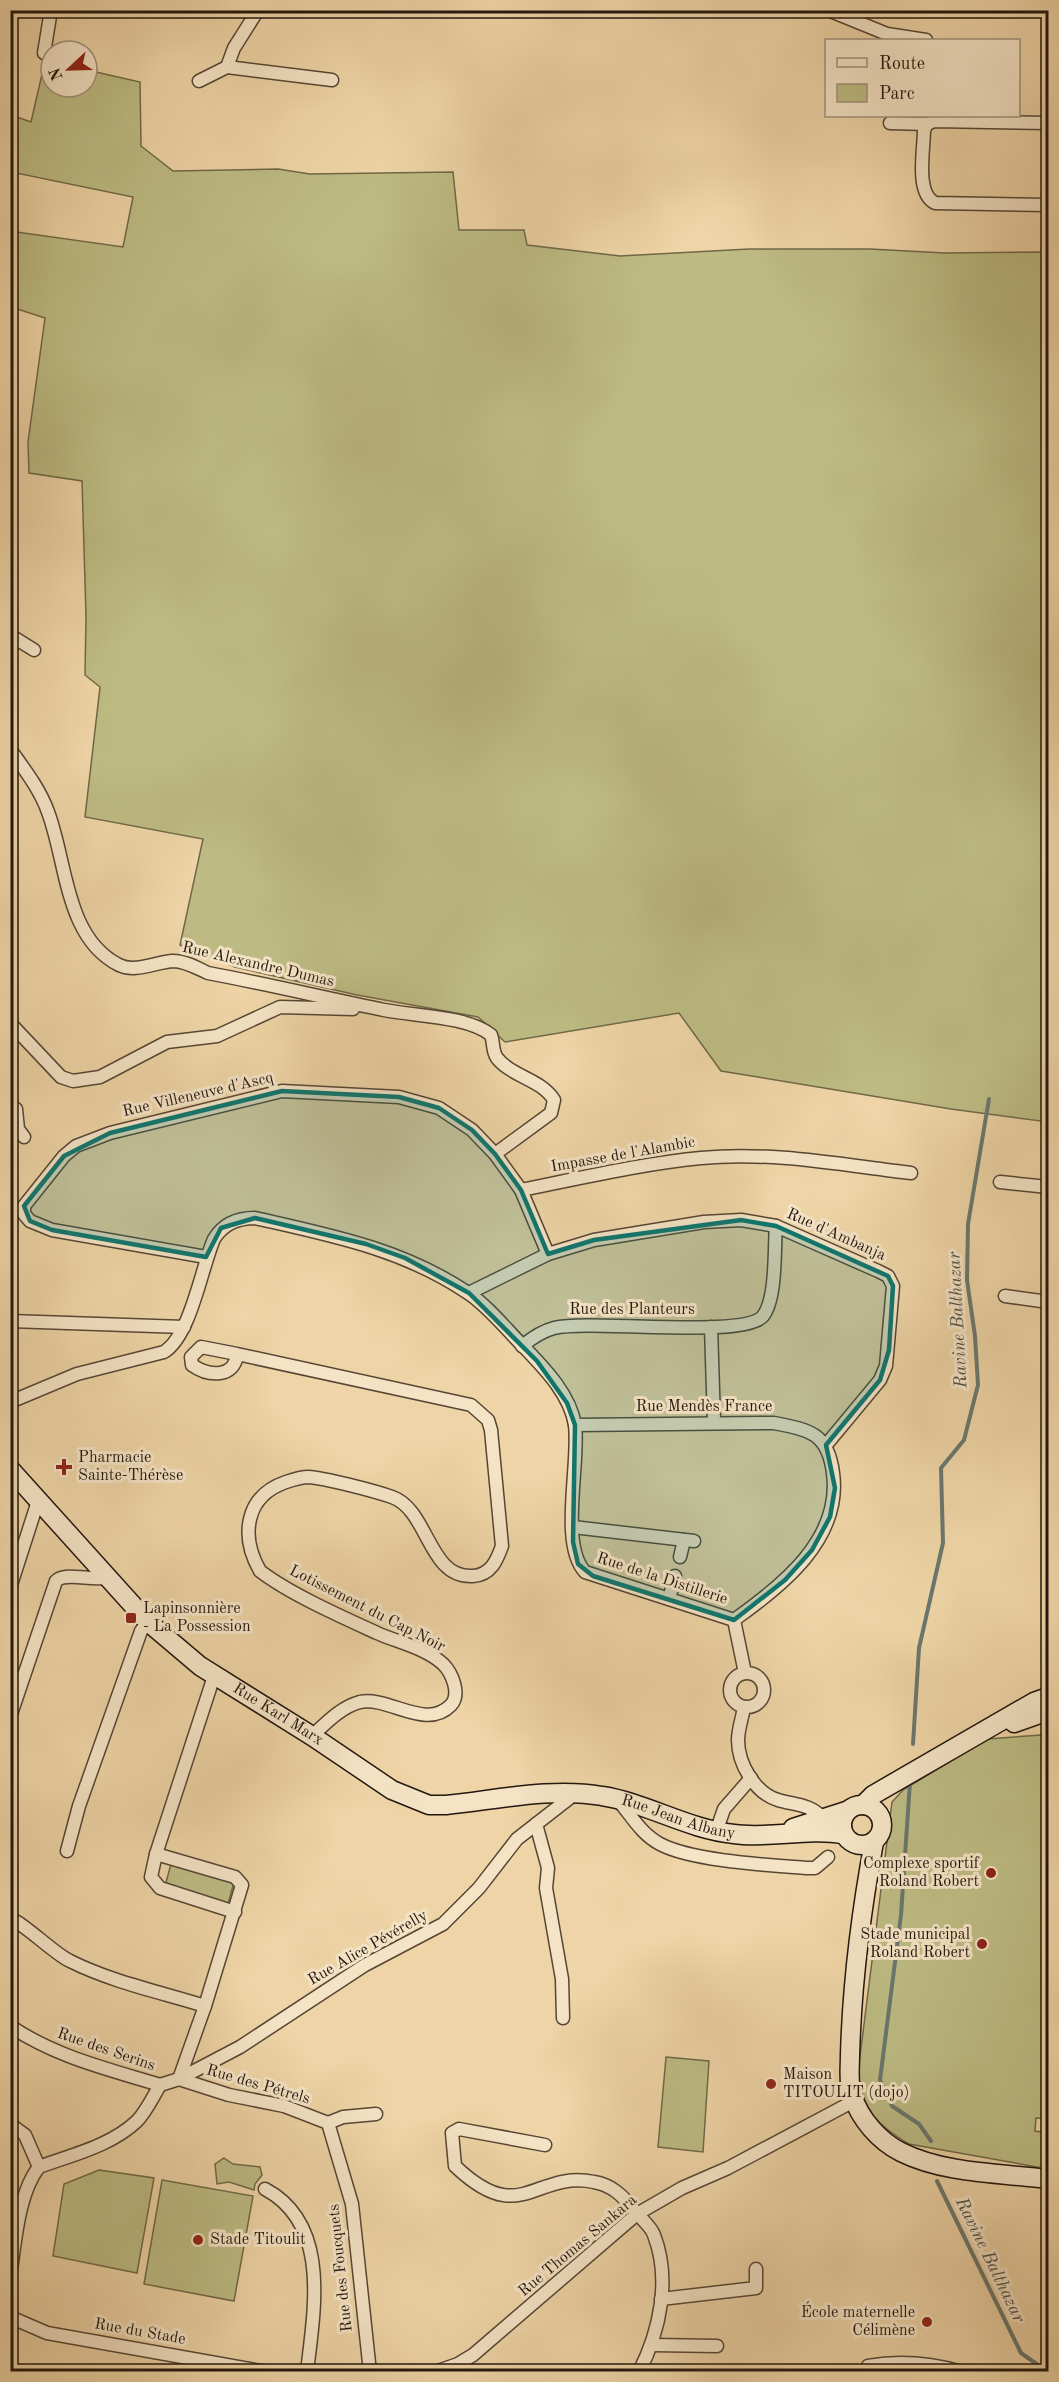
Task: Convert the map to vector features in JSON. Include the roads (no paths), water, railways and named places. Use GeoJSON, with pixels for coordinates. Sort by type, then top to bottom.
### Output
{"type":"FeatureCollection","features":[{"type":"Feature","properties":{"kind":"main road","name":"Rue Karl Marx"},"geometry":{"type":"LineString","coordinates":[[10,1469],[39,1498],[148,1622],[214,1676],[312,1736],[392,1790],[429,1805],[576,1793]]}},
{"type":"Feature","properties":{"kind":"main road"},"geometry":{"type":"LineString","coordinates":[[1048,1697],[1034,1702],[889,1786],[879,1799],[861,1808],[841,1823],[858,1841],[867,1873],[850,2036],[841,2070],[840,2084],[868,2139],[904,2161],[924,2169],[1048,2187]]}},
{"type":"Feature","properties":{"kind":"main road"},"geometry":{"type":"LineString","coordinates":[[975,1736],[1048,1711]]}},
{"type":"Feature","properties":{"kind":"main road","name":"Rue Jean Albany"},"geometry":{"type":"LineString","coordinates":[[576,1793],[617,1799],[716,1832],[751,1836],[812,1831],[858,1841]]}},
{"type":"Feature","properties":{"kind":"main road"},"geometry":{"type":"LineString","coordinates":[[858,1841],[882,1826],[861,1808]]}},
{"type":"Feature","properties":{"kind":"main road","name":"Rue Jean Albany"},"geometry":{"type":"LineString","coordinates":[[781,1833],[822,1817],[861,1808]]}},
{"type":"Feature","properties":{"kind":"main road"},"geometry":{"type":"LineString","coordinates":[[849,2103],[872,2132],[901,2152],[928,2162],[960,2169],[1048,2179]]}},
{"type":"Feature","properties":{"kind":"street"},"geometry":{"type":"LineString","coordinates":[[46,39],[51,10]]}},
{"type":"Feature","properties":{"kind":"street"},"geometry":{"type":"LineString","coordinates":[[227,67],[234,48],[258,10]]}},
{"type":"Feature","properties":{"kind":"street"},"geometry":{"type":"LineString","coordinates":[[828,10],[887,34],[920,39]]}},
{"type":"Feature","properties":{"kind":"street"},"geometry":{"type":"LineString","coordinates":[[199,81],[227,67],[332,80]]}},
{"type":"Feature","properties":{"kind":"street"},"geometry":{"type":"LineString","coordinates":[[890,123],[927,124],[934,121],[1048,123]]}},
{"type":"Feature","properties":{"kind":"street"},"geometry":{"type":"LineString","coordinates":[[927,124],[924,130],[924,190],[928,200],[935,203],[1048,205]]}},
{"type":"Feature","properties":{"kind":"street"},"geometry":{"type":"LineString","coordinates":[[10,635],[34,650]]}},
{"type":"Feature","properties":{"kind":"street","name":"Rue Alexandre Dumas"},"geometry":{"type":"LineString","coordinates":[[10,749],[38,790],[48,812],[80,924],[93,948],[121,967],[143,967],[175,961],[208,973],[385,1011],[467,1024],[484,1030],[491,1035],[493,1048],[502,1063],[549,1092],[554,1100],[551,1113],[495,1154]]}},
{"type":"Feature","properties":{"kind":"street"},"geometry":{"type":"LineString","coordinates":[[10,1023],[61,1077],[73,1082],[100,1077],[167,1042],[217,1036],[280,1007],[385,1011]]}},
{"type":"Feature","properties":{"kind":"street","name":"Rue Villeneuve d'Ascq"},"geometry":{"type":"LineString","coordinates":[[206,1257],[51,1230],[30,1221],[24,1214],[24,1206],[64,1156],[93,1138],[282,1091],[399,1097],[439,1108],[472,1130],[495,1154],[521,1190],[548,1254]]}},
{"type":"Feature","properties":{"kind":"street"},"geometry":{"type":"LineString","coordinates":[[10,1105],[16,1109],[18,1129],[24,1137]]}},
{"type":"Feature","properties":{"kind":"street","name":"Impasse de l'Alambic"},"geometry":{"type":"LineString","coordinates":[[521,1190],[628,1168],[703,1158],[784,1157],[911,1173]]}},
{"type":"Feature","properties":{"kind":"street"},"geometry":{"type":"LineString","coordinates":[[1000,1182],[1048,1187]]}},
{"type":"Feature","properties":{"kind":"street","name":"Rue de la Distillerie"},"geometry":{"type":"LineString","coordinates":[[10,1402],[77,1374],[164,1352],[173,1346],[184,1327],[206,1257],[220,1228],[243,1218],[255,1218],[366,1244],[405,1258],[469,1293],[556,1383],[574,1425],[573,1527],[574,1554],[578,1564],[585,1572],[734,1620],[745,1673]]}},
{"type":"Feature","properties":{"kind":"street","name":"Rue d'Ambanja"},"geometry":{"type":"LineString","coordinates":[[548,1254],[594,1240],[704,1222],[741,1220],[776,1226],[888,1276],[893,1286],[889,1350],[880,1380],[826,1445]]}},
{"type":"Feature","properties":{"kind":"street","name":"Rue des Planteurs"},"geometry":{"type":"LineString","coordinates":[[522,1346],[538,1334],[568,1326],[711,1327],[749,1323],[762,1318],[768,1306],[771,1290],[776,1226]]}},
{"type":"Feature","properties":{"kind":"street"},"geometry":{"type":"LineString","coordinates":[[469,1293],[548,1254]]}},
{"type":"Feature","properties":{"kind":"street"},"geometry":{"type":"LineString","coordinates":[[1005,1296],[1048,1302]]}},
{"type":"Feature","properties":{"kind":"street"},"geometry":{"type":"LineString","coordinates":[[10,1321],[184,1327]]}},
{"type":"Feature","properties":{"kind":"street","name":"Rue des Planteurs"},"geometry":{"type":"LineString","coordinates":[[711,1327],[714,1422]]}},
{"type":"Feature","properties":{"kind":"street","name":"Lotissement du Cap Noir"},"geometry":{"type":"LineString","coordinates":[[237,1354],[236,1364],[231,1371],[223,1374],[198,1369],[192,1365],[191,1357],[195,1350],[201,1347],[237,1354],[471,1405],[488,1420],[491,1430],[502,1545],[496,1563],[486,1573],[466,1576],[442,1561],[419,1521],[408,1508],[394,1498],[307,1477],[272,1487],[256,1501],[250,1517],[248,1541],[253,1559],[260,1571],[376,1633],[431,1655],[450,1673],[455,1689],[453,1702],[439,1712],[419,1715],[381,1702],[358,1703],[331,1718],[312,1736]]}},
{"type":"Feature","properties":{"kind":"street","name":"Rue Mendès France"},"geometry":{"type":"LineString","coordinates":[[574,1425],[774,1423],[800,1428],[818,1436],[826,1445]]}},
{"type":"Feature","properties":{"kind":"street"},"geometry":{"type":"LineString","coordinates":[[734,1620],[785,1580],[812,1550],[830,1517],[835,1488],[826,1445]]}},
{"type":"Feature","properties":{"kind":"street"},"geometry":{"type":"LineString","coordinates":[[10,1588],[39,1498]]}},
{"type":"Feature","properties":{"kind":"street"},"geometry":{"type":"LineString","coordinates":[[573,1527],[689,1540],[680,1557]]}},
{"type":"Feature","properties":{"kind":"street"},"geometry":{"type":"LineString","coordinates":[[10,1717],[56,1581],[65,1576],[95,1580],[109,1577]]}},
{"type":"Feature","properties":{"kind":"street"},"geometry":{"type":"LineString","coordinates":[[669,1599],[675,1576]]}},
{"type":"Feature","properties":{"kind":"street"},"geometry":{"type":"LineString","coordinates":[[67,1851],[79,1806],[141,1631],[148,1622]]}},
{"type":"Feature","properties":{"kind":"street"},"geometry":{"type":"LineString","coordinates":[[745,1673],[753,1674],[764,1686],[759,1702],[744,1708],[732,1700],[729,1693],[733,1679],[745,1673]]}},
{"type":"Feature","properties":{"kind":"street"},"geometry":{"type":"LineString","coordinates":[[214,1676],[156,1854],[151,1877],[160,1888],[235,1912]]}},
{"type":"Feature","properties":{"kind":"street"},"geometry":{"type":"LineString","coordinates":[[744,1708],[738,1741],[740,1755],[751,1778],[768,1796],[807,1806],[822,1817]]}},
{"type":"Feature","properties":{"kind":"street"},"geometry":{"type":"LineString","coordinates":[[716,1832],[724,1809],[751,1778]]}},
{"type":"Feature","properties":{"kind":"street","name":"Rue Alice Pévérelly"},"geometry":{"type":"LineString","coordinates":[[160,2085],[179,2079],[240,2047],[365,1965],[442,1924],[479,1888],[517,1839],[576,1793]]}},
{"type":"Feature","properties":{"kind":"street"},"geometry":{"type":"LineString","coordinates":[[617,1799],[646,1834],[659,1843],[676,1850],[738,1862],[806,1868],[814,1868],[828,1857]]}},
{"type":"Feature","properties":{"kind":"street"},"geometry":{"type":"LineString","coordinates":[[536,1824],[548,1869],[546,1888],[562,1979],[563,2018]]}},
{"type":"Feature","properties":{"kind":"street"},"geometry":{"type":"LineString","coordinates":[[156,1854],[239,1880],[242,1891],[179,2079]]}},
{"type":"Feature","properties":{"kind":"street"},"geometry":{"type":"LineString","coordinates":[[10,1919],[19,1922],[39,1941],[89,1970],[205,2006]]}},
{"type":"Feature","properties":{"kind":"street","name":"Rue des Serins"},"geometry":{"type":"LineString","coordinates":[[10,2026],[48,2049],[70,2058],[160,2085]]}},
{"type":"Feature","properties":{"kind":"street","name":"Rue des Pétrels"},"geometry":{"type":"LineString","coordinates":[[179,2079],[229,2095],[285,2106],[328,2123]]}},
{"type":"Feature","properties":{"kind":"street"},"geometry":{"type":"LineString","coordinates":[[10,2277],[15,2217],[33,2175],[39,2168],[121,2134],[138,2120],[160,2085]]}},
{"type":"Feature","properties":{"kind":"street","name":"Rue Thomas Sankara"},"geometry":{"type":"LineString","coordinates":[[435,2372],[450,2370],[473,2355],[637,2214],[682,2188],[728,2168],[849,2103]]}},
{"type":"Feature","properties":{"kind":"street"},"geometry":{"type":"LineString","coordinates":[[328,2123],[343,2117],[376,2114]]}},
{"type":"Feature","properties":{"kind":"street","name":"Rue des Foucquets"},"geometry":{"type":"LineString","coordinates":[[328,2123],[352,2204],[370,2372]]}},
{"type":"Feature","properties":{"kind":"street"},"geometry":{"type":"LineString","coordinates":[[10,2124],[25,2136],[39,2168]]}},
{"type":"Feature","properties":{"kind":"street"},"geometry":{"type":"LineString","coordinates":[[545,2145],[459,2129],[452,2133],[455,2166],[464,2175],[499,2195],[525,2195],[562,2183],[587,2181],[615,2189],[654,2232],[661,2265],[661,2299],[653,2345],[639,2372]]}},
{"type":"Feature","properties":{"kind":"street"},"geometry":{"type":"LineString","coordinates":[[265,2189],[281,2197],[293,2211],[307,2234],[313,2257],[315,2304],[307,2372]]}},
{"type":"Feature","properties":{"kind":"street"},"geometry":{"type":"LineString","coordinates":[[661,2299],[756,2288],[756,2269]]}},
{"type":"Feature","properties":{"kind":"street","name":"Rue du Stade"},"geometry":{"type":"LineString","coordinates":[[10,2317],[47,2333],[266,2372]]}},
{"type":"Feature","properties":{"kind":"street"},"geometry":{"type":"LineString","coordinates":[[653,2345],[717,2346]]}},
{"type":"Feature","properties":{"kind":"street"},"geometry":{"type":"LineString","coordinates":[[868,2366],[894,2361],[913,2362],[962,2372]]}},
{"type":"Feature","properties":{"kind":"waterway","name":"Ravine Balthazar"},"geometry":{"type":"LineString","coordinates":[[913,1744],[919,1648],[943,1543],[941,1468],[964,1440],[978,1385],[975,1336],[967,1280],[968,1224],[989,1099]]}},
{"type":"Feature","properties":{"kind":"waterway","name":"Ravine Balthazar"},"geometry":{"type":"LineString","coordinates":[[910,1782],[901,1915],[880,2080],[892,2106],[919,2124],[931,2141]]}},
{"type":"Feature","properties":{"kind":"waterway","name":"Ravine Balthazar"},"geometry":{"type":"LineString","coordinates":[[937,2181],[1021,2353],[1048,2372]]}},
{"type":"Feature","properties":{"kind":"place","name":"Pharmacie Sainte-Thérèse"},"geometry":{"type":"Point","coordinates":[64,1467]}},
{"type":"Feature","properties":{"kind":"place","name":"Lapinsonnière - La Possession"},"geometry":{"type":"Point","coordinates":[131,1618]}},
{"type":"Feature","properties":{"kind":"place","name":"Complexe sportif Roland Robert"},"geometry":{"type":"Point","coordinates":[991,1873]}},
{"type":"Feature","properties":{"kind":"place","name":"Stade municipal Roland Robert"},"geometry":{"type":"Point","coordinates":[982,1944]}},
{"type":"Feature","properties":{"kind":"place","name":"Maison TITOULIT (dojo)"},"geometry":{"type":"Point","coordinates":[771,2084]}},
{"type":"Feature","properties":{"kind":"place","name":"Stade Titoulit"},"geometry":{"type":"Point","coordinates":[198,2240]}},
{"type":"Feature","properties":{"kind":"place","name":"École maternelle Célimène"},"geometry":{"type":"Point","coordinates":[927,2322]}}]}
